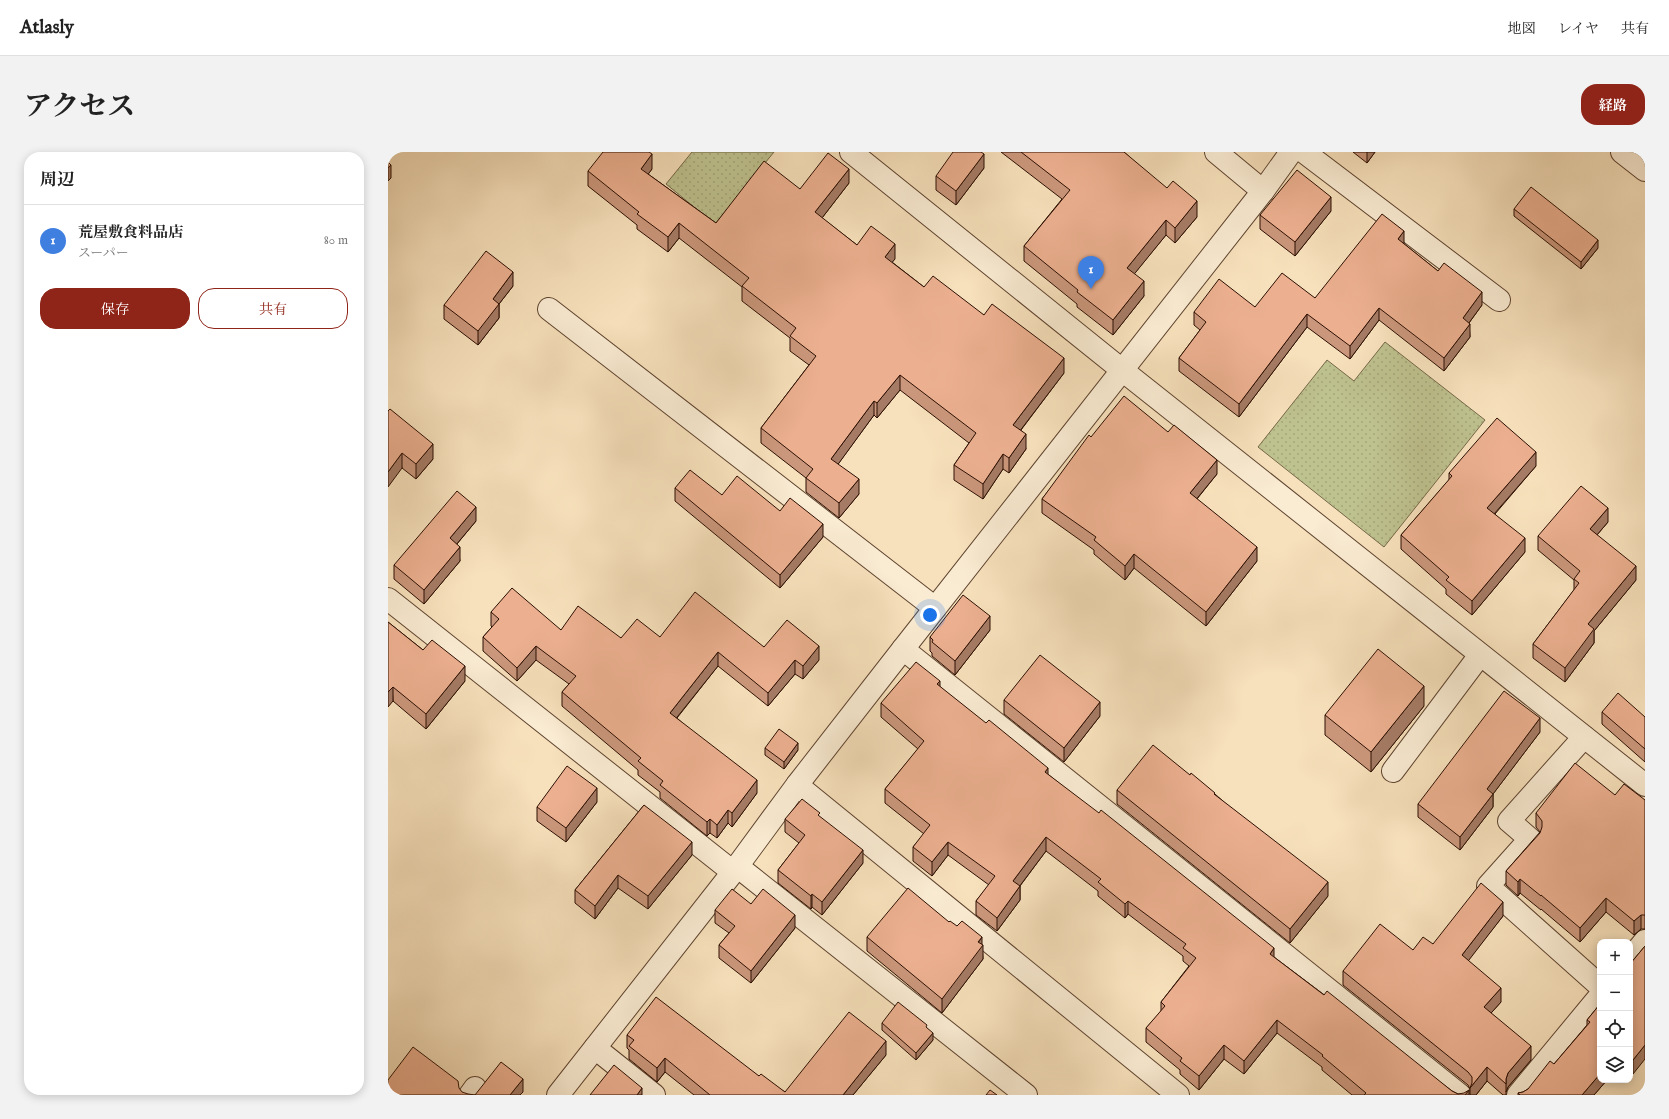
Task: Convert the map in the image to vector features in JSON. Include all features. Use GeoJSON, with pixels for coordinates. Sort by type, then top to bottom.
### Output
{"type":"FeatureCollection","features":[{"type":"Feature","properties":{"kind":"street"},"geometry":{"type":"LineString","coordinates":[[851,152],[1122,370],[1645,785]]}},
{"type":"Feature","properties":{"kind":"street"},"geometry":{"type":"LineString","coordinates":[[1216,152],[1263,191]]}},
{"type":"Feature","properties":{"kind":"street"},"geometry":{"type":"LineString","coordinates":[[558,1095],[735,869],[797,785],[902,649],[1263,191],[1292,152]]}},
{"type":"Feature","properties":{"kind":"street"},"geometry":{"type":"LineString","coordinates":[[1304,152],[1499,300]]}},
{"type":"Feature","properties":{"kind":"street"},"geometry":{"type":"LineString","coordinates":[[1622,152],[1645,170]]}},
{"type":"Feature","properties":{"kind":"street"},"geometry":{"type":"LineString","coordinates":[[549,309],[935,608]]}},
{"type":"Feature","properties":{"kind":"street"},"geometry":{"type":"LineString","coordinates":[[388,599],[1026,1095]]}},
{"type":"Feature","properties":{"kind":"street"},"geometry":{"type":"LineString","coordinates":[[902,649],[1460,1095]]}},
{"type":"Feature","properties":{"kind":"street"},"geometry":{"type":"LineString","coordinates":[[1393,771],[1480,655]]}},
{"type":"Feature","properties":{"kind":"street"},"geometry":{"type":"LineString","coordinates":[[1584,737],[1510,821],[1530,839],[1488,886],[1597,983]]}},
{"type":"Feature","properties":{"kind":"street"},"geometry":{"type":"LineString","coordinates":[[797,785],[1178,1095]]}},
{"type":"Feature","properties":{"kind":"street"},"geometry":{"type":"LineString","coordinates":[[1633,955],[1645,941]]}},
{"type":"Feature","properties":{"kind":"street"},"geometry":{"type":"LineString","coordinates":[[1518,1095],[1597,1000]]}},
{"type":"Feature","properties":{"kind":"street"},"geometry":{"type":"LineString","coordinates":[[595,1048],[654,1095]]}},
{"type":"Feature","properties":{"kind":"green space"},"geometry":{"type":"Polygon","coordinates":[[[692,152],[774,152],[715,224],[666,184],[692,152]]]}},
{"type":"Feature","properties":{"kind":"green space"},"geometry":{"type":"Polygon","coordinates":[[[1385,342],[1485,420],[1384,547],[1258,447],[1327,360],[1354,381],[1385,342]]]}},
{"type":"Feature","properties":{"kind":"building"},"geometry":{"type":"Polygon","coordinates":[[[603,152],[649,152],[652,154],[641,169],[716,223],[764,161],[800,189],[828,153],[849,169],[815,212],[857,245],[871,226],[895,244],[885,257],[924,287],[933,276],[984,315],[992,304],[1064,358],[1013,425],[1026,434],[1009,458],[1003,454],[983,484],[954,465],[976,433],[900,375],[877,403],[874,401],[831,459],[859,479],[839,503],[806,478],[813,469],[761,428],[816,356],[790,336],[796,328],[742,286],[749,278],[679,223],[668,237],[637,214],[639,212],[588,171],[603,152]]]}},
{"type":"Feature","properties":{"kind":"building"},"geometry":{"type":"Polygon","coordinates":[[[953,152],[981,152],[984,154],[956,191],[936,176],[953,152]]]}},
{"type":"Feature","properties":{"kind":"building"},"geometry":{"type":"Polygon","coordinates":[[[1021,152],[1124,152],[1167,188],[1173,181],[1197,201],[1175,228],[1166,220],[1127,268],[1144,281],[1113,320],[1077,292],[1078,290],[1024,246],[1070,190],[1021,152]]]}},
{"type":"Feature","properties":{"kind":"building"},"geometry":{"type":"Polygon","coordinates":[[[1297,170],[1331,197],[1295,242],[1260,215],[1297,170]]]}},
{"type":"Feature","properties":{"kind":"building"},"geometry":{"type":"Polygon","coordinates":[[[1531,187],[1598,240],[1581,262],[1514,209],[1531,187]]]}},
{"type":"Feature","properties":{"kind":"building"},"geometry":{"type":"Polygon","coordinates":[[[1382,214],[1404,231],[1398,239],[1438,271],[1444,263],[1482,292],[1463,318],[1470,324],[1444,358],[1379,308],[1350,346],[1307,314],[1239,404],[1179,358],[1206,322],[1194,312],[1219,279],[1255,307],[1282,273],[1315,298],[1382,214]]]}},
{"type":"Feature","properties":{"kind":"building"},"geometry":{"type":"Polygon","coordinates":[[[486,251],[513,272],[493,299],[499,304],[478,331],[444,305],[486,251]]]}},
{"type":"Feature","properties":{"kind":"building"},"geometry":{"type":"Polygon","coordinates":[[[1124,396],[1168,432],[1174,425],[1217,460],[1190,493],[1257,547],[1206,612],[1134,554],[1125,566],[1094,540],[1096,537],[1042,499],[1089,435],[1091,437],[1124,396]]]}},
{"type":"Feature","properties":{"kind":"building"},"geometry":{"type":"Polygon","coordinates":[[[390,409],[433,444],[416,464],[402,453],[388,472],[388,411],[390,409]]]}},
{"type":"Feature","properties":{"kind":"building"},"geometry":{"type":"Polygon","coordinates":[[[1497,418],[1536,452],[1487,508],[1525,538],[1472,601],[1446,580],[1449,577],[1401,535],[1452,476],[1449,473],[1497,418]]]}},
{"type":"Feature","properties":{"kind":"building"},"geometry":{"type":"Polygon","coordinates":[[[690,470],[722,495],[737,476],[780,511],[790,498],[823,524],[780,575],[675,488],[690,470]]]}},
{"type":"Feature","properties":{"kind":"building"},"geometry":{"type":"Polygon","coordinates":[[[1581,486],[1608,508],[1590,529],[1636,566],[1588,624],[1594,629],[1565,668],[1533,644],[1579,583],[1574,579],[1580,571],[1538,536],[1581,486]]]}},
{"type":"Feature","properties":{"kind":"building"},"geometry":{"type":"Polygon","coordinates":[[[457,491],[476,507],[450,538],[460,547],[424,590],[394,565],[457,491]]]}},
{"type":"Feature","properties":{"kind":"building"},"geometry":{"type":"Polygon","coordinates":[[[512,588],[561,630],[578,606],[621,638],[637,619],[660,637],[695,592],[764,647],[787,620],[819,646],[803,666],[795,660],[768,693],[718,652],[670,713],[757,780],[732,813],[728,810],[717,825],[710,819],[707,822],[660,785],[663,781],[638,761],[641,758],[562,692],[576,676],[536,646],[517,668],[483,637],[499,619],[491,612],[512,588]]]}},
{"type":"Feature","properties":{"kind":"building"},"geometry":{"type":"Polygon","coordinates":[[[963,595],[990,616],[955,661],[932,642],[933,640],[930,637],[963,595]]]}},
{"type":"Feature","properties":{"kind":"building"},"geometry":{"type":"Polygon","coordinates":[[[388,622],[423,650],[432,640],[465,666],[426,714],[393,687],[388,692],[388,622]]]}},
{"type":"Feature","properties":{"kind":"building"},"geometry":{"type":"Polygon","coordinates":[[[1378,649],[1424,686],[1371,752],[1325,715],[1378,649]]]}},
{"type":"Feature","properties":{"kind":"building"},"geometry":{"type":"Polygon","coordinates":[[[1040,655],[1100,702],[1064,748],[1004,700],[1040,655]]]}},
{"type":"Feature","properties":{"kind":"building"},"geometry":{"type":"Polygon","coordinates":[[[916,662],[940,681],[937,684],[986,723],[989,720],[1048,768],[1045,772],[1099,813],[1101,810],[1274,948],[1270,954],[1324,995],[1327,991],[1452,1091],[1458,1094],[1469,1090],[1465,1095],[1364,1095],[1366,1093],[1322,1056],[1323,1055],[1277,1020],[1244,1061],[1224,1045],[1199,1076],[1180,1061],[1182,1058],[1146,1028],[1165,1006],[1161,1002],[1196,958],[1183,948],[1186,944],[1128,901],[1125,904],[1098,882],[1101,879],[1046,837],[1013,881],[1020,886],[997,918],[976,901],[995,876],[948,842],[932,862],[913,847],[930,825],[885,789],[924,741],[881,703],[916,662]]]}},
{"type":"Feature","properties":{"kind":"building"},"geometry":{"type":"Polygon","coordinates":[[[1504,691],[1540,718],[1487,789],[1493,794],[1460,837],[1418,804],[1504,691]]]}},
{"type":"Feature","properties":{"kind":"building"},"geometry":{"type":"Polygon","coordinates":[[[1618,693],[1645,717],[1645,749],[1602,712],[1618,693]]]}},
{"type":"Feature","properties":{"kind":"building"},"geometry":{"type":"Polygon","coordinates":[[[779,729],[798,743],[784,762],[765,748],[779,729]]]}},
{"type":"Feature","properties":{"kind":"building"},"geometry":{"type":"Polygon","coordinates":[[[1153,745],[1190,775],[1191,773],[1215,793],[1214,794],[1328,882],[1290,929],[1117,790],[1153,745]]]}},
{"type":"Feature","properties":{"kind":"building"},"geometry":{"type":"Polygon","coordinates":[[[1575,763],[1615,795],[1624,784],[1645,800],[1645,915],[1641,915],[1634,921],[1606,898],[1580,928],[1541,895],[1520,879],[1518,882],[1506,871],[1540,833],[1542,821],[1536,813],[1575,763]]]}},
{"type":"Feature","properties":{"kind":"building"},"geometry":{"type":"Polygon","coordinates":[[[567,766],[597,788],[566,828],[537,807],[567,766]]]}},
{"type":"Feature","properties":{"kind":"building"},"geometry":{"type":"Polygon","coordinates":[[[802,799],[820,813],[818,815],[863,850],[822,902],[812,894],[811,896],[778,870],[805,835],[785,819],[802,799]]]}},
{"type":"Feature","properties":{"kind":"building"},"geometry":{"type":"Polygon","coordinates":[[[644,805],[692,842],[648,896],[618,875],[595,906],[575,890],[644,805]]]}},
{"type":"Feature","properties":{"kind":"building"},"geometry":{"type":"Polygon","coordinates":[[[1481,883],[1503,902],[1462,955],[1501,988],[1484,1007],[1531,1046],[1508,1073],[1506,1084],[1487,1067],[1470,1088],[1472,1077],[1468,1072],[1343,971],[1380,924],[1413,950],[1423,937],[1433,944],[1481,883]]]}},
{"type":"Feature","properties":{"kind":"building"},"geometry":{"type":"Polygon","coordinates":[[[908,888],[949,922],[950,921],[957,926],[962,921],[982,937],[978,942],[983,945],[942,999],[867,937],[908,888]]]}},
{"type":"Feature","properties":{"kind":"building"},"geometry":{"type":"Polygon","coordinates":[[[732,889],[751,904],[763,889],[795,915],[751,971],[719,945],[735,926],[715,910],[732,889]]]}},
{"type":"Feature","properties":{"kind":"building"},"geometry":{"type":"Polygon","coordinates":[[[1645,946],[1645,1045],[1633,1060],[1633,975],[1633,960],[1645,946]]]}},
{"type":"Feature","properties":{"kind":"building"},"geometry":{"type":"Polygon","coordinates":[[[656,997],[759,1076],[761,1074],[785,1092],[849,1012],[886,1041],[843,1095],[710,1095],[665,1058],[657,1068],[629,1046],[634,1040],[627,1035],[656,997]]]}},
{"type":"Feature","properties":{"kind":"building"},"geometry":{"type":"Polygon","coordinates":[[[898,1002],[927,1025],[926,1027],[933,1033],[916,1053],[882,1023],[898,1002]]]}},
{"type":"Feature","properties":{"kind":"building"},"geometry":{"type":"Polygon","coordinates":[[[1597,1008],[1597,1078],[1582,1095],[1520,1095],[1518,1093],[1528,1089],[1550,1061],[1554,1064],[1590,1022],[1587,1020],[1597,1008]]]}},
{"type":"Feature","properties":{"kind":"building"},"geometry":{"type":"Polygon","coordinates":[[[413,1047],[458,1081],[459,1088],[462,1092],[475,1095],[388,1095],[388,1080],[413,1047]]]}},
{"type":"Feature","properties":{"kind":"building"},"geometry":{"type":"Polygon","coordinates":[[[501,1062],[523,1079],[510,1095],[475,1095],[501,1062]]]}},
{"type":"Feature","properties":{"kind":"building"},"geometry":{"type":"Polygon","coordinates":[[[614,1065],[642,1088],[637,1095],[590,1095],[614,1065]]]}},
{"type":"Feature","properties":{"kind":"building"},"geometry":{"type":"Polygon","coordinates":[[[990,1090],[997,1095],[986,1095],[990,1090]]]}},
{"type":"Feature","properties":{"kind":"place","name":"荒屋敷食料品店"},"geometry":{"type":"Point","coordinates":[1091,289]}}]}
